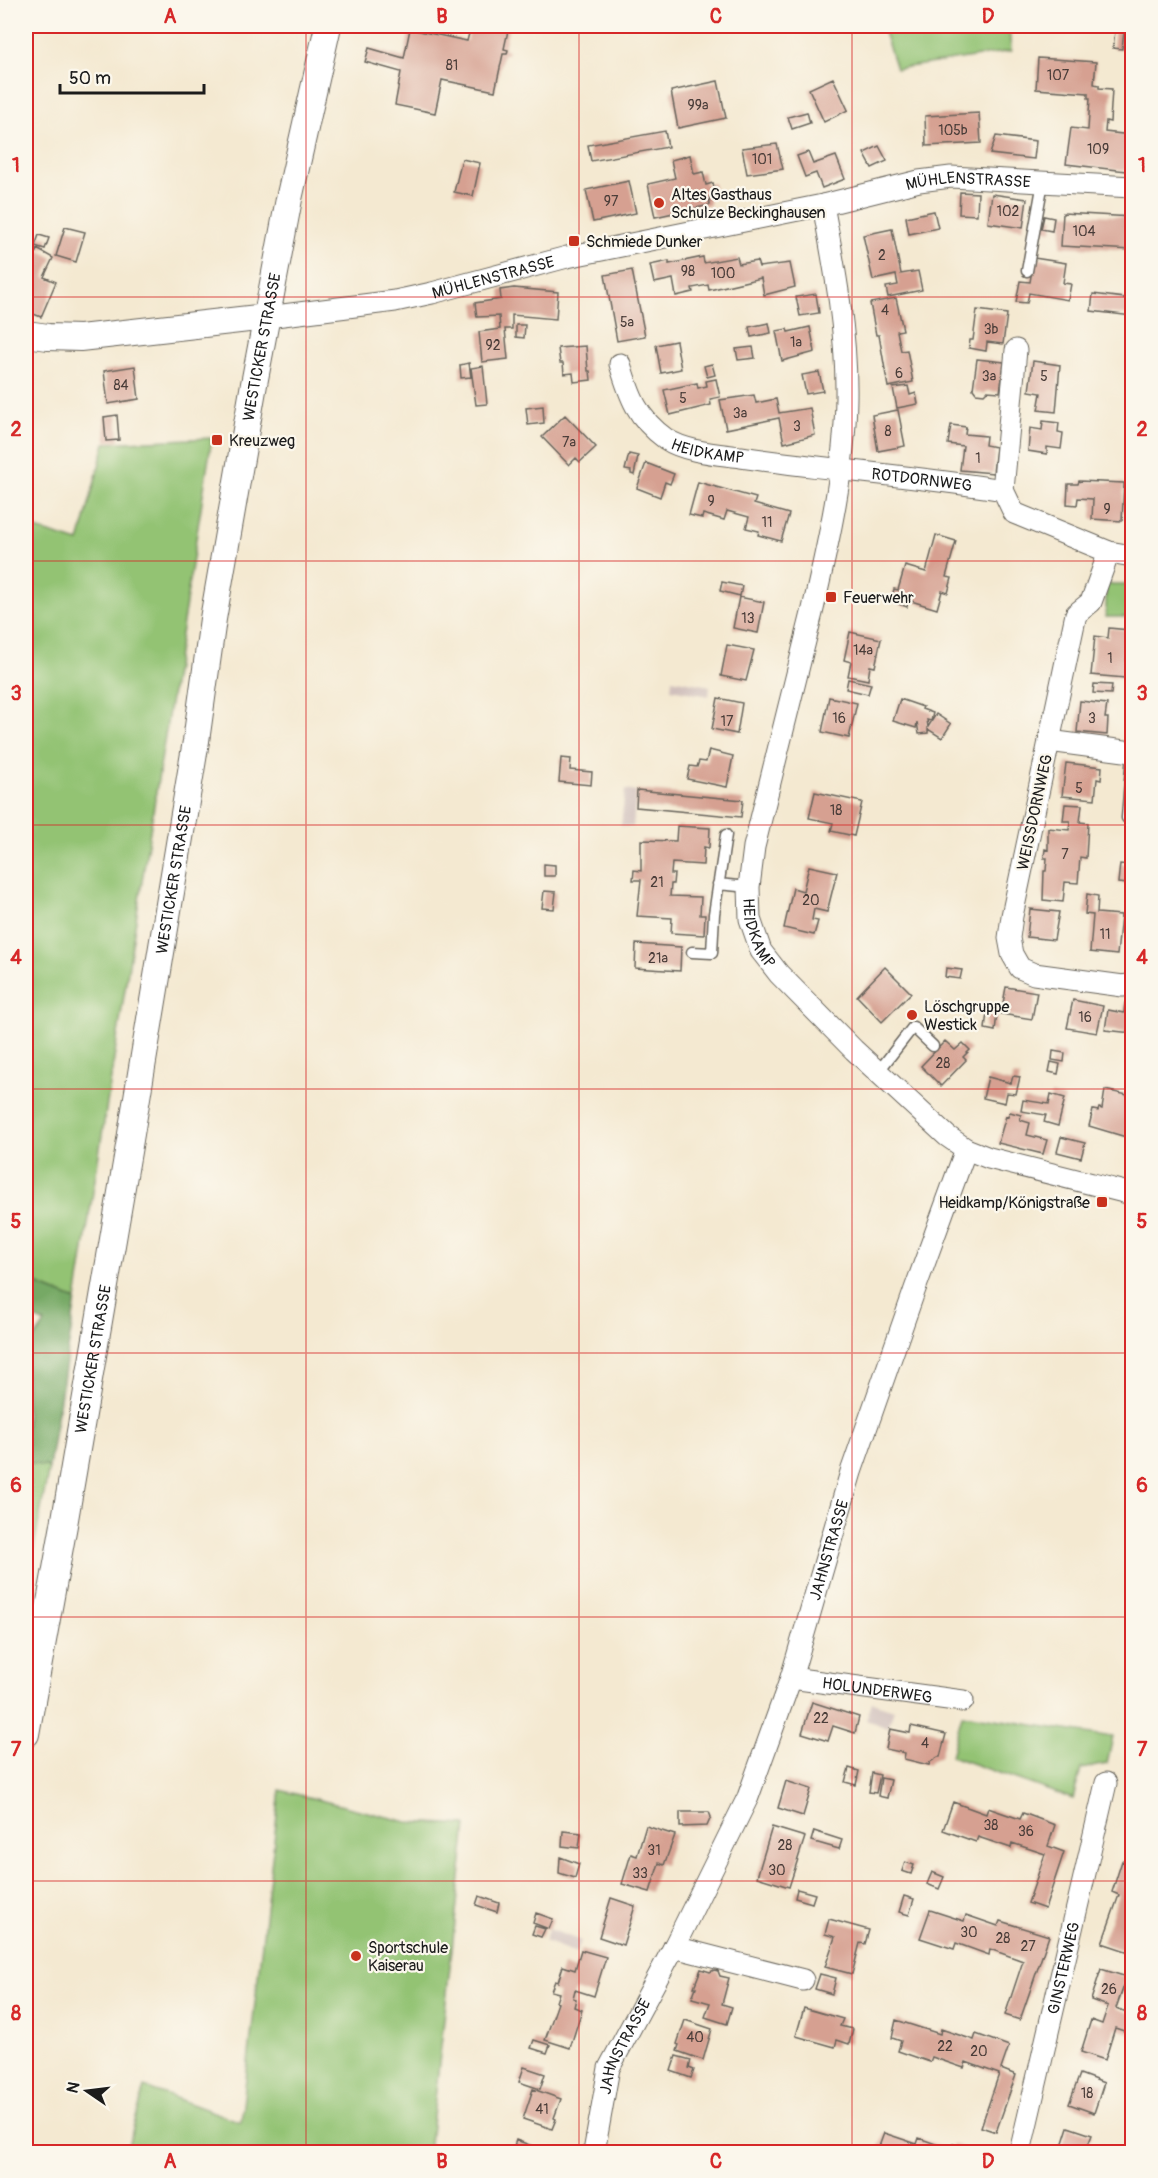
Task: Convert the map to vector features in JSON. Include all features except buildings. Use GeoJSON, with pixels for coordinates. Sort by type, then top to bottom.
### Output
{"type":"FeatureCollection","features":[{"type":"Feature","properties":{"kind":"street","name":"WESTICKER STRASSE"},"geometry":{"type":"LineString","coordinates":[[26,1727],[167,921],[213,619],[292,188],[328,26]]}},
{"type":"Feature","properties":{"kind":"street","name":"MÜHLENSTRASSE"},"geometry":{"type":"LineString","coordinates":[[26,334],[80,338],[395,301],[567,257],[823,205],[919,181],[951,177],[1132,187]]}},
{"type":"Feature","properties":{"kind":"street","name":"HEIDKAMP"},"geometry":{"type":"LineString","coordinates":[[823,205],[841,302],[844,344],[846,400],[840,469],[832,524],[802,658],[754,847],[749,887],[750,919],[761,951],[779,974],[878,1072],[947,1136],[966,1149],[989,1158],[1132,1194]]}},
{"type":"Feature","properties":{"kind":"street"},"geometry":{"type":"LineString","coordinates":[[1016,350],[1003,490],[1014,513],[1110,552],[1132,556]]}},
{"type":"Feature","properties":{"kind":"street","name":"HEIDKAMP"},"geometry":{"type":"LineString","coordinates":[[620,364],[632,401],[646,423],[669,441],[700,451],[840,469]]}},
{"type":"Feature","properties":{"kind":"street","name":"ROTDORNWEG"},"geometry":{"type":"LineString","coordinates":[[840,469],[938,479],[1003,490]]}},
{"type":"Feature","properties":{"kind":"street","name":"WEISSDORNWEG"},"geometry":{"type":"LineString","coordinates":[[1110,552],[1091,602],[1076,614],[1009,938],[1012,954],[1020,968],[1034,974],[1123,986],[1132,984]]}},
{"type":"Feature","properties":{"kind":"street"},"geometry":{"type":"LineString","coordinates":[[1049,741],[1132,753]]}},
{"type":"Feature","properties":{"kind":"street","name":"JAHNSTRASSE"},"geometry":{"type":"LineString","coordinates":[[594,2152],[609,2068],[674,1947],[748,1797],[790,1678],[850,1472],[966,1149]]}},
{"type":"Feature","properties":{"kind":"street","name":"HOLUNDERWEG"},"geometry":{"type":"LineString","coordinates":[[790,1678],[963,1701]]}},
{"type":"Feature","properties":{"kind":"street","name":"GINSTERWEG"},"geometry":{"type":"LineString","coordinates":[[1020,2152],[1106,1783]]}},
{"type":"Feature","properties":{"kind":"street"},"geometry":{"type":"LineString","coordinates":[[674,1947],[803,1980]]}},
{"type":"Feature","properties":{"kind":"lane"},"geometry":{"type":"LineString","coordinates":[[1027,271],[1043,182]]}},
{"type":"Feature","properties":{"kind":"lane"},"geometry":{"type":"LineString","coordinates":[[1127,818],[1132,753]]}},
{"type":"Feature","properties":{"kind":"lane"},"geometry":{"type":"LineString","coordinates":[[692,952],[712,953],[714,914],[726,834]]}},
{"type":"Feature","properties":{"kind":"lane"},"geometry":{"type":"LineString","coordinates":[[718,884],[749,887]]}},
{"type":"Feature","properties":{"kind":"lane"},"geometry":{"type":"LineString","coordinates":[[878,1072],[914,1027],[933,1046]]}},
{"type":"Feature","properties":{"kind":"shaded area"},"geometry":{"type":"Polygon","coordinates":[[[672,679],[710,686],[709,696],[671,689],[672,679]]]}},
{"type":"Feature","properties":{"kind":"shaded area"},"geometry":{"type":"Polygon","coordinates":[[[625,790],[636,792],[633,827],[621,826],[625,790]]]}},
{"type":"Feature","properties":{"kind":"shaded area"},"geometry":{"type":"Polygon","coordinates":[[[872,1702],[894,1709],[888,1728],[866,1720],[872,1702]]]}},
{"type":"Feature","properties":{"kind":"shaded area"},"geometry":{"type":"Polygon","coordinates":[[[549,1929],[581,1941],[576,1953],[544,1941],[549,1929]]]}},
{"type":"Feature","properties":{"kind":"green space"},"geometry":{"type":"Polygon","coordinates":[[[882,26],[1009,26],[1011,51],[896,69],[882,26]]]}},
{"type":"Feature","properties":{"kind":"green space"},"geometry":{"type":"Polygon","coordinates":[[[212,438],[76,1300],[26,1280],[26,526],[79,542],[105,443],[212,438]]]}},
{"type":"Feature","properties":{"kind":"green space"},"geometry":{"type":"Polygon","coordinates":[[[1106,584],[1132,584],[1132,617],[1106,617],[1106,584]]]}},
{"type":"Feature","properties":{"kind":"green space"},"geometry":{"type":"Polygon","coordinates":[[[26,1280],[76,1300],[49,1467],[26,1462],[26,1350],[45,1323],[26,1314],[26,1280]]]}},
{"type":"Feature","properties":{"kind":"green space"},"geometry":{"type":"Polygon","coordinates":[[[26,1462],[49,1467],[26,1590],[26,1462]]]}},
{"type":"Feature","properties":{"kind":"green space"},"geometry":{"type":"Polygon","coordinates":[[[962,1714],[1113,1737],[1107,1764],[1081,1769],[1073,1799],[951,1756],[962,1714]]]}},
{"type":"Feature","properties":{"kind":"green space","name":"Sportschule Kaiserau"},"geometry":{"type":"Polygon","coordinates":[[[280,1790],[407,1822],[466,1825],[429,2152],[126,2152],[145,2087],[241,2122],[280,1790]]]}},
{"type":"Feature","properties":{"kind":"place","name":"Altes Gasthaus Schulze Beckinghausen"},"geometry":{"type":"Point","coordinates":[659,203]}},
{"type":"Feature","properties":{"kind":"place","name":"Schmiede Dunker"},"geometry":{"type":"Point","coordinates":[574,241]}},
{"type":"Feature","properties":{"kind":"place","name":"Kreuzweg"},"geometry":{"type":"Point","coordinates":[217,440]}},
{"type":"Feature","properties":{"kind":"place","name":"Feuerwehr"},"geometry":{"type":"Point","coordinates":[831,597]}},
{"type":"Feature","properties":{"kind":"place","name":"Löschgruppe Westick"},"geometry":{"type":"Point","coordinates":[912,1015]}},
{"type":"Feature","properties":{"kind":"place","name":"Heidkamp/Königstraße"},"geometry":{"type":"Point","coordinates":[1102,1202]}},
{"type":"Feature","properties":{"kind":"place","name":"Sportschule Kaiserau"},"geometry":{"type":"Point","coordinates":[356,1956]}}]}
